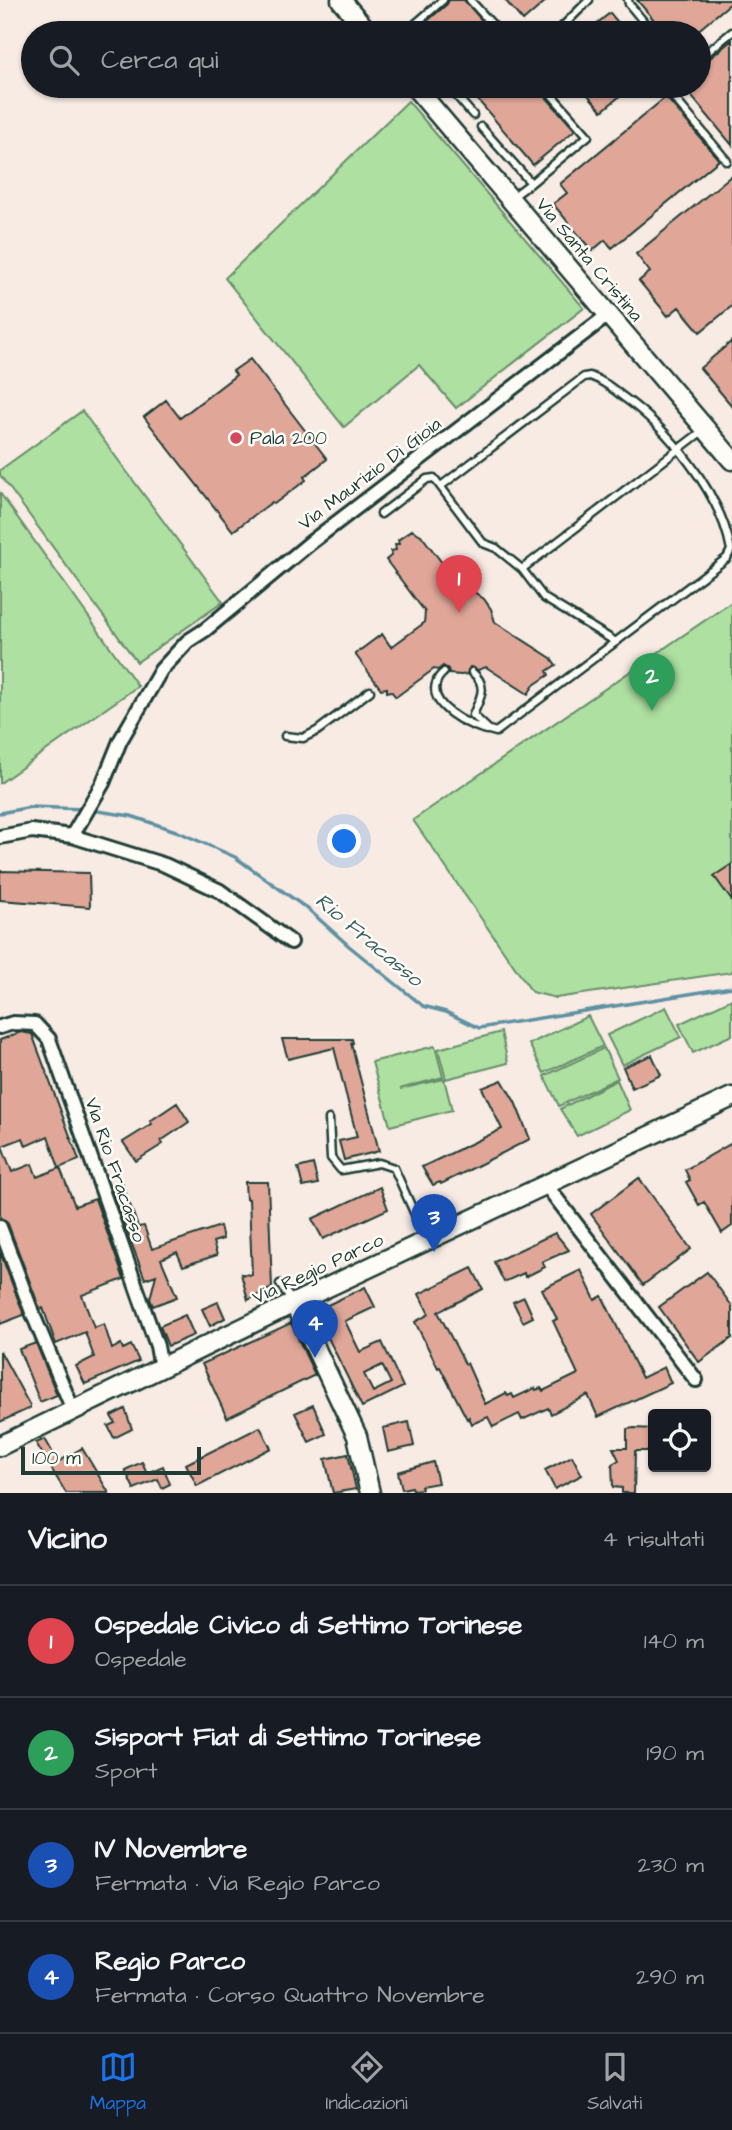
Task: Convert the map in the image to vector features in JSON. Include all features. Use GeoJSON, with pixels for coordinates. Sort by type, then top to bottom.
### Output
{"type":"FeatureCollection","features":[{"type":"Feature","properties":{"kind":"street"},"geometry":{"type":"LineString","coordinates":[[341,0],[359,21]]}},
{"type":"Feature","properties":{"kind":"street","name":"Via Santa Cristina"},"geometry":{"type":"LineString","coordinates":[[424,98],[732,460]]}},
{"type":"Feature","properties":{"kind":"street","name":"Via Maurizio Di Gioia"},"geometry":{"type":"LineString","coordinates":[[72,836],[103,783],[120,741],[161,670],[188,641],[310,543],[608,315]]}},
{"type":"Feature","properties":{"kind":"street"},"geometry":{"type":"LineString","coordinates":[[0,837],[32,831],[72,836],[165,864],[220,891],[290,942]]}},
{"type":"Feature","properties":{"kind":"street","name":"Via Rio Fracasso"},"geometry":{"type":"LineString","coordinates":[[0,1027],[13,1023],[35,1024],[49,1039],[157,1346],[161,1368]]}},
{"type":"Feature","properties":{"kind":"street","name":"Via Regio Parco"},"geometry":{"type":"LineString","coordinates":[[0,1446],[294,1303],[732,1097]]}},
{"type":"Feature","properties":{"kind":"street"},"geometry":{"type":"LineString","coordinates":[[546,1185],[696,1380]]}},
{"type":"Feature","properties":{"kind":"street"},"geometry":{"type":"LineString","coordinates":[[0,1227],[73,1410]]}},
{"type":"Feature","properties":{"kind":"street"},"geometry":{"type":"LineString","coordinates":[[294,1303],[357,1436],[370,1493]]}},
{"type":"Feature","properties":{"kind":"lane"},"geometry":{"type":"LineString","coordinates":[[419,21],[443,0]]}},
{"type":"Feature","properties":{"kind":"lane"},"geometry":{"type":"LineString","coordinates":[[470,0],[489,21]]}},
{"type":"Feature","properties":{"kind":"lane"},"geometry":{"type":"LineString","coordinates":[[628,0],[643,21]]}},
{"type":"Feature","properties":{"kind":"lane"},"geometry":{"type":"LineString","coordinates":[[567,21],[585,1]]}},
{"type":"Feature","properties":{"kind":"lane"},"geometry":{"type":"LineString","coordinates":[[711,49],[732,32]]}},
{"type":"Feature","properties":{"kind":"lane"},"geometry":{"type":"LineString","coordinates":[[458,98],[473,115]]}},
{"type":"Feature","properties":{"kind":"lane"},"geometry":{"type":"LineString","coordinates":[[510,199],[588,136],[555,98]]}},
{"type":"Feature","properties":{"kind":"lane"},"geometry":{"type":"LineString","coordinates":[[674,98],[727,161]]}},
{"type":"Feature","properties":{"kind":"lane"},"geometry":{"type":"LineString","coordinates":[[481,127],[531,183]]}},
{"type":"Feature","properties":{"kind":"lane"},"geometry":{"type":"LineString","coordinates":[[441,486],[584,377],[590,376],[610,386],[638,407],[679,449],[701,480],[723,523],[731,554],[501,730],[496,732],[480,729],[441,706],[435,694],[437,681],[444,672]]}},
{"type":"Feature","properties":{"kind":"lane"},"geometry":{"type":"LineString","coordinates":[[522,569],[705,429]]}},
{"type":"Feature","properties":{"kind":"lane"},"geometry":{"type":"LineString","coordinates":[[381,514],[427,479],[434,478],[484,543],[508,556],[522,569],[544,598],[616,642]]}},
{"type":"Feature","properties":{"kind":"lane"},"geometry":{"type":"LineString","coordinates":[[472,671],[483,688],[482,697],[473,715],[489,730]]}},
{"type":"Feature","properties":{"kind":"lane"},"geometry":{"type":"LineString","coordinates":[[285,736],[303,738],[317,731],[370,691]]}},
{"type":"Feature","properties":{"kind":"lane"},"geometry":{"type":"LineString","coordinates":[[329,1119],[331,1157],[341,1170],[379,1163],[394,1168],[427,1241]]}},
{"type":"Feature","properties":{"kind":"lane"},"geometry":{"type":"LineString","coordinates":[[280,1284],[294,1303]]}},
{"type":"Feature","properties":{"kind":"green space"},"geometry":{"type":"Polygon","coordinates":[[[408,101],[584,308],[456,408],[419,365],[344,427],[225,278],[408,101]]]}},
{"type":"Feature","properties":{"kind":"green space"},"geometry":{"type":"Polygon","coordinates":[[[82,411],[223,602],[137,662],[0,475],[0,470],[82,411]]]}},
{"type":"Feature","properties":{"kind":"green space"},"geometry":{"type":"Polygon","coordinates":[[[0,493],[138,686],[0,783],[0,493]]]}},
{"type":"Feature","properties":{"kind":"green space"},"geometry":{"type":"Polygon","coordinates":[[[732,602],[732,972],[556,998],[532,992],[413,820],[732,602]]]}},
{"type":"Feature","properties":{"kind":"green space"},"geometry":{"type":"Polygon","coordinates":[[[732,999],[732,1035],[693,1053],[679,1024],[732,999]]]}},
{"type":"Feature","properties":{"kind":"green space"},"geometry":{"type":"Polygon","coordinates":[[[666,1007],[681,1037],[622,1065],[607,1035],[666,1007]]]}},
{"type":"Feature","properties":{"kind":"green space"},"geometry":{"type":"Polygon","coordinates":[[[588,1016],[603,1046],[544,1073],[529,1044],[588,1016]]]}},
{"type":"Feature","properties":{"kind":"green space"},"geometry":{"type":"Polygon","coordinates":[[[501,1032],[508,1063],[446,1079],[438,1049],[501,1032]]]}},
{"type":"Feature","properties":{"kind":"green space"},"geometry":{"type":"Polygon","coordinates":[[[435,1046],[443,1077],[400,1089],[444,1079],[452,1110],[390,1126],[372,1062],[435,1046]]]}},
{"type":"Feature","properties":{"kind":"green space"},"geometry":{"type":"Polygon","coordinates":[[[604,1048],[618,1078],[559,1106],[544,1076],[604,1048]]]}},
{"type":"Feature","properties":{"kind":"green space"},"geometry":{"type":"Polygon","coordinates":[[[617,1080],[630,1110],[577,1136],[560,1109],[617,1080]]]}},
{"type":"Feature","properties":{"kind":"building"},"geometry":{"type":"Polygon","coordinates":[[[449,0],[464,0],[482,21],[427,21],[449,0]]]}},
{"type":"Feature","properties":{"kind":"building"},"geometry":{"type":"Polygon","coordinates":[[[505,0],[547,0],[523,21],[505,0]]]}},
{"type":"Feature","properties":{"kind":"building"},"geometry":{"type":"Polygon","coordinates":[[[637,0],[732,0],[709,21],[655,21],[637,0]]]}},
{"type":"Feature","properties":{"kind":"building"},"geometry":{"type":"Polygon","coordinates":[[[610,13],[617,21],[600,21],[610,13]]]}},
{"type":"Feature","properties":{"kind":"building"},"geometry":{"type":"Polygon","coordinates":[[[732,40],[732,145],[693,98],[711,98],[711,57],[732,40]]]}},
{"type":"Feature","properties":{"kind":"building"},"geometry":{"type":"Polygon","coordinates":[[[476,98],[547,98],[575,130],[533,165],[476,98]]]}},
{"type":"Feature","properties":{"kind":"building"},"geometry":{"type":"Polygon","coordinates":[[[591,98],[618,98],[602,111],[591,98]]]}},
{"type":"Feature","properties":{"kind":"building"},"geometry":{"type":"Polygon","coordinates":[[[665,98],[719,160],[612,248],[605,240],[592,251],[553,204],[567,193],[560,184],[665,98]]]}},
{"type":"Feature","properties":{"kind":"building"},"geometry":{"type":"Polygon","coordinates":[[[732,175],[732,306],[700,332],[679,307],[668,316],[639,281],[650,272],[636,254],[732,175]]]}},
{"type":"Feature","properties":{"kind":"building"},"geometry":{"type":"Polygon","coordinates":[[[732,341],[732,406],[700,368],[732,341]]]}},
{"type":"Feature","properties":{"kind":"building","name":"Pala 200"},"geometry":{"type":"Polygon","coordinates":[[[250,359],[327,459],[304,477],[306,480],[233,531],[144,417],[166,400],[180,418],[236,375],[233,371],[250,359]]]}},
{"type":"Feature","properties":{"kind":"building"},"geometry":{"type":"Polygon","coordinates":[[[412,530],[421,535],[461,588],[484,599],[495,622],[551,658],[556,665],[547,671],[549,675],[534,685],[528,694],[486,667],[478,670],[470,667],[467,674],[461,675],[449,674],[448,669],[443,666],[438,670],[434,669],[396,697],[391,691],[387,692],[387,688],[381,689],[355,654],[382,634],[391,647],[424,623],[425,612],[386,560],[392,555],[391,551],[396,550],[395,544],[399,544],[398,540],[412,530]]]}},
{"type":"Feature","properties":{"kind":"building"},"geometry":{"type":"Polygon","coordinates":[[[732,864],[732,901],[714,876],[732,864]]]}},
{"type":"Feature","properties":{"kind":"building"},"geometry":{"type":"Polygon","coordinates":[[[0,871],[89,873],[90,907],[0,900],[0,871]]]}},
{"type":"Feature","properties":{"kind":"building"},"geometry":{"type":"Polygon","coordinates":[[[21,1032],[32,1034],[79,1160],[59,1168],[48,1136],[26,1146],[23,1138],[2,1146],[12,1172],[32,1164],[37,1177],[60,1168],[75,1206],[95,1199],[124,1279],[82,1295],[94,1328],[104,1324],[112,1349],[121,1344],[123,1349],[131,1345],[139,1361],[85,1384],[76,1366],[94,1357],[85,1332],[56,1344],[8,1224],[0,1218],[0,1040],[21,1032]]]}},
{"type":"Feature","properties":{"kind":"building"},"geometry":{"type":"Polygon","coordinates":[[[282,1039],[352,1039],[379,1151],[344,1160],[339,1141],[357,1137],[334,1048],[288,1059],[282,1039]]]}},
{"type":"Feature","properties":{"kind":"building"},"geometry":{"type":"Polygon","coordinates":[[[652,1055],[661,1075],[632,1088],[623,1067],[652,1055]]]}},
{"type":"Feature","properties":{"kind":"building"},"geometry":{"type":"Polygon","coordinates":[[[502,1080],[515,1102],[530,1139],[441,1184],[440,1182],[433,1185],[422,1167],[502,1129],[482,1088],[502,1080]]]}},
{"type":"Feature","properties":{"kind":"building"},"geometry":{"type":"Polygon","coordinates":[[[177,1103],[189,1122],[161,1141],[163,1144],[136,1161],[123,1142],[152,1124],[150,1121],[177,1103]]]}},
{"type":"Feature","properties":{"kind":"building"},"geometry":{"type":"Polygon","coordinates":[[[732,1143],[732,1226],[722,1233],[704,1202],[699,1205],[686,1182],[690,1180],[685,1170],[732,1143]]]}},
{"type":"Feature","properties":{"kind":"building"},"geometry":{"type":"Polygon","coordinates":[[[313,1164],[318,1184],[303,1187],[298,1168],[313,1164]]]}},
{"type":"Feature","properties":{"kind":"building"},"geometry":{"type":"Polygon","coordinates":[[[639,1178],[691,1249],[643,1285],[591,1214],[639,1178]]]}},
{"type":"Feature","properties":{"kind":"building"},"geometry":{"type":"Polygon","coordinates":[[[122,1182],[138,1227],[144,1226],[152,1249],[220,1226],[223,1239],[213,1242],[217,1255],[183,1266],[177,1252],[161,1259],[177,1297],[153,1306],[150,1299],[156,1275],[145,1279],[110,1186],[122,1182]]]}},
{"type":"Feature","properties":{"kind":"building"},"geometry":{"type":"Polygon","coordinates":[[[245,1182],[268,1182],[272,1288],[248,1300],[241,1274],[252,1275],[249,1199],[246,1199],[245,1182]]]}},
{"type":"Feature","properties":{"kind":"building"},"geometry":{"type":"Polygon","coordinates":[[[380,1187],[388,1209],[323,1239],[312,1219],[380,1187]]]}},
{"type":"Feature","properties":{"kind":"building"},"geometry":{"type":"Polygon","coordinates":[[[555,1233],[569,1250],[542,1262],[545,1267],[525,1277],[524,1273],[504,1282],[494,1262],[555,1233]]]}},
{"type":"Feature","properties":{"kind":"building"},"geometry":{"type":"Polygon","coordinates":[[[0,1252],[24,1315],[0,1324],[0,1252]]]}},
{"type":"Feature","properties":{"kind":"building"},"geometry":{"type":"Polygon","coordinates":[[[472,1268],[483,1289],[438,1312],[465,1364],[467,1363],[485,1404],[506,1393],[508,1396],[512,1394],[514,1398],[535,1388],[541,1388],[543,1391],[578,1374],[553,1321],[557,1319],[542,1289],[581,1270],[595,1300],[602,1296],[642,1378],[664,1367],[671,1383],[598,1417],[588,1395],[551,1414],[548,1408],[522,1420],[519,1414],[493,1427],[488,1417],[472,1424],[440,1367],[438,1368],[415,1322],[429,1314],[419,1294],[472,1268]]]}},
{"type":"Feature","properties":{"kind":"building"},"geometry":{"type":"Polygon","coordinates":[[[707,1272],[732,1306],[732,1338],[699,1362],[659,1307],[707,1272]]]}},
{"type":"Feature","properties":{"kind":"building"},"geometry":{"type":"Polygon","coordinates":[[[365,1287],[375,1307],[345,1321],[360,1352],[382,1342],[403,1387],[362,1407],[315,1311],[365,1287]],[[382,1365],[364,1374],[373,1392],[391,1383],[382,1365]]]}},
{"type":"Feature","properties":{"kind":"building"},"geometry":{"type":"Polygon","coordinates":[[[524,1297],[533,1317],[523,1322],[513,1302],[524,1297]]]}},
{"type":"Feature","properties":{"kind":"building"},"geometry":{"type":"Polygon","coordinates":[[[218,1302],[225,1318],[210,1326],[202,1309],[218,1302]]]}},
{"type":"Feature","properties":{"kind":"building"},"geometry":{"type":"Polygon","coordinates":[[[185,1315],[194,1335],[168,1346],[160,1326],[185,1315]]]}},
{"type":"Feature","properties":{"kind":"building"},"geometry":{"type":"Polygon","coordinates":[[[291,1323],[315,1375],[227,1418],[202,1364],[291,1323]]]}},
{"type":"Feature","properties":{"kind":"building"},"geometry":{"type":"Polygon","coordinates":[[[36,1343],[57,1395],[40,1402],[19,1349],[36,1343]]]}},
{"type":"Feature","properties":{"kind":"building"},"geometry":{"type":"Polygon","coordinates":[[[0,1351],[30,1408],[0,1422],[0,1351]]]}},
{"type":"Feature","properties":{"kind":"building"},"geometry":{"type":"Polygon","coordinates":[[[313,1405],[326,1434],[309,1442],[295,1413],[313,1405]]]}},
{"type":"Feature","properties":{"kind":"building"},"geometry":{"type":"Polygon","coordinates":[[[125,1409],[132,1429],[114,1438],[108,1426],[115,1423],[111,1416],[125,1409]]]}},
{"type":"Feature","properties":{"kind":"building"},"geometry":{"type":"Polygon","coordinates":[[[409,1422],[414,1446],[388,1452],[383,1428],[409,1422]]]}},
{"type":"Feature","properties":{"kind":"building"},"geometry":{"type":"Polygon","coordinates":[[[260,1427],[271,1448],[197,1486],[186,1464],[260,1427]]]}},
{"type":"Feature","properties":{"kind":"building"},"geometry":{"type":"Polygon","coordinates":[[[627,1429],[648,1429],[648,1451],[635,1451],[634,1493],[622,1493],[622,1488],[613,1487],[612,1464],[619,1460],[613,1448],[627,1448],[627,1429]]]}},
{"type":"Feature","properties":{"kind":"building"},"geometry":{"type":"Polygon","coordinates":[[[45,1439],[58,1462],[82,1448],[109,1493],[66,1493],[36,1443],[45,1439]]]}},
{"type":"Feature","properties":{"kind":"building"},"geometry":{"type":"Polygon","coordinates":[[[348,1454],[356,1489],[333,1493],[325,1459],[348,1454]]]}},
{"type":"Feature","properties":{"kind":"building"},"geometry":{"type":"Polygon","coordinates":[[[572,1456],[582,1475],[555,1489],[545,1470],[572,1456]]]}},
{"type":"Feature","properties":{"kind":"building"},"geometry":{"type":"Polygon","coordinates":[[[142,1462],[147,1473],[163,1466],[170,1484],[162,1488],[158,1479],[134,1489],[125,1470],[142,1462]]]}},
{"type":"Feature","properties":{"kind":"building"},"geometry":{"type":"Polygon","coordinates":[[[433,1462],[438,1483],[421,1486],[422,1489],[402,1489],[398,1472],[433,1462]]]}},
{"type":"Feature","properties":{"kind":"waterway","name":"Rio Fracasso"},"geometry":{"type":"LineString","coordinates":[[0,813],[31,807],[84,809]]}},
{"type":"Feature","properties":{"kind":"waterway","name":"Rio Fracasso"},"geometry":{"type":"LineString","coordinates":[[91,810],[131,816],[176,831],[235,857],[309,910],[423,1006],[446,1012],[479,1028],[732,987]]}},
{"type":"Feature","properties":{"kind":"place","name":"Pala 200"},"geometry":{"type":"Point","coordinates":[236,438]}},
{"type":"Feature","properties":{"kind":"place","name":"Ospedale Civico di Settimo Torinese"},"geometry":{"type":"Point","coordinates":[459,613]}},
{"type":"Feature","properties":{"kind":"place","name":"Sisport Fiat di Settimo Torinese"},"geometry":{"type":"Point","coordinates":[652,711]}},
{"type":"Feature","properties":{"kind":"place","name":"IV Novembre"},"geometry":{"type":"Point","coordinates":[434,1252]}},
{"type":"Feature","properties":{"kind":"place","name":"Regio Parco"},"geometry":{"type":"Point","coordinates":[315,1358]}}]}
